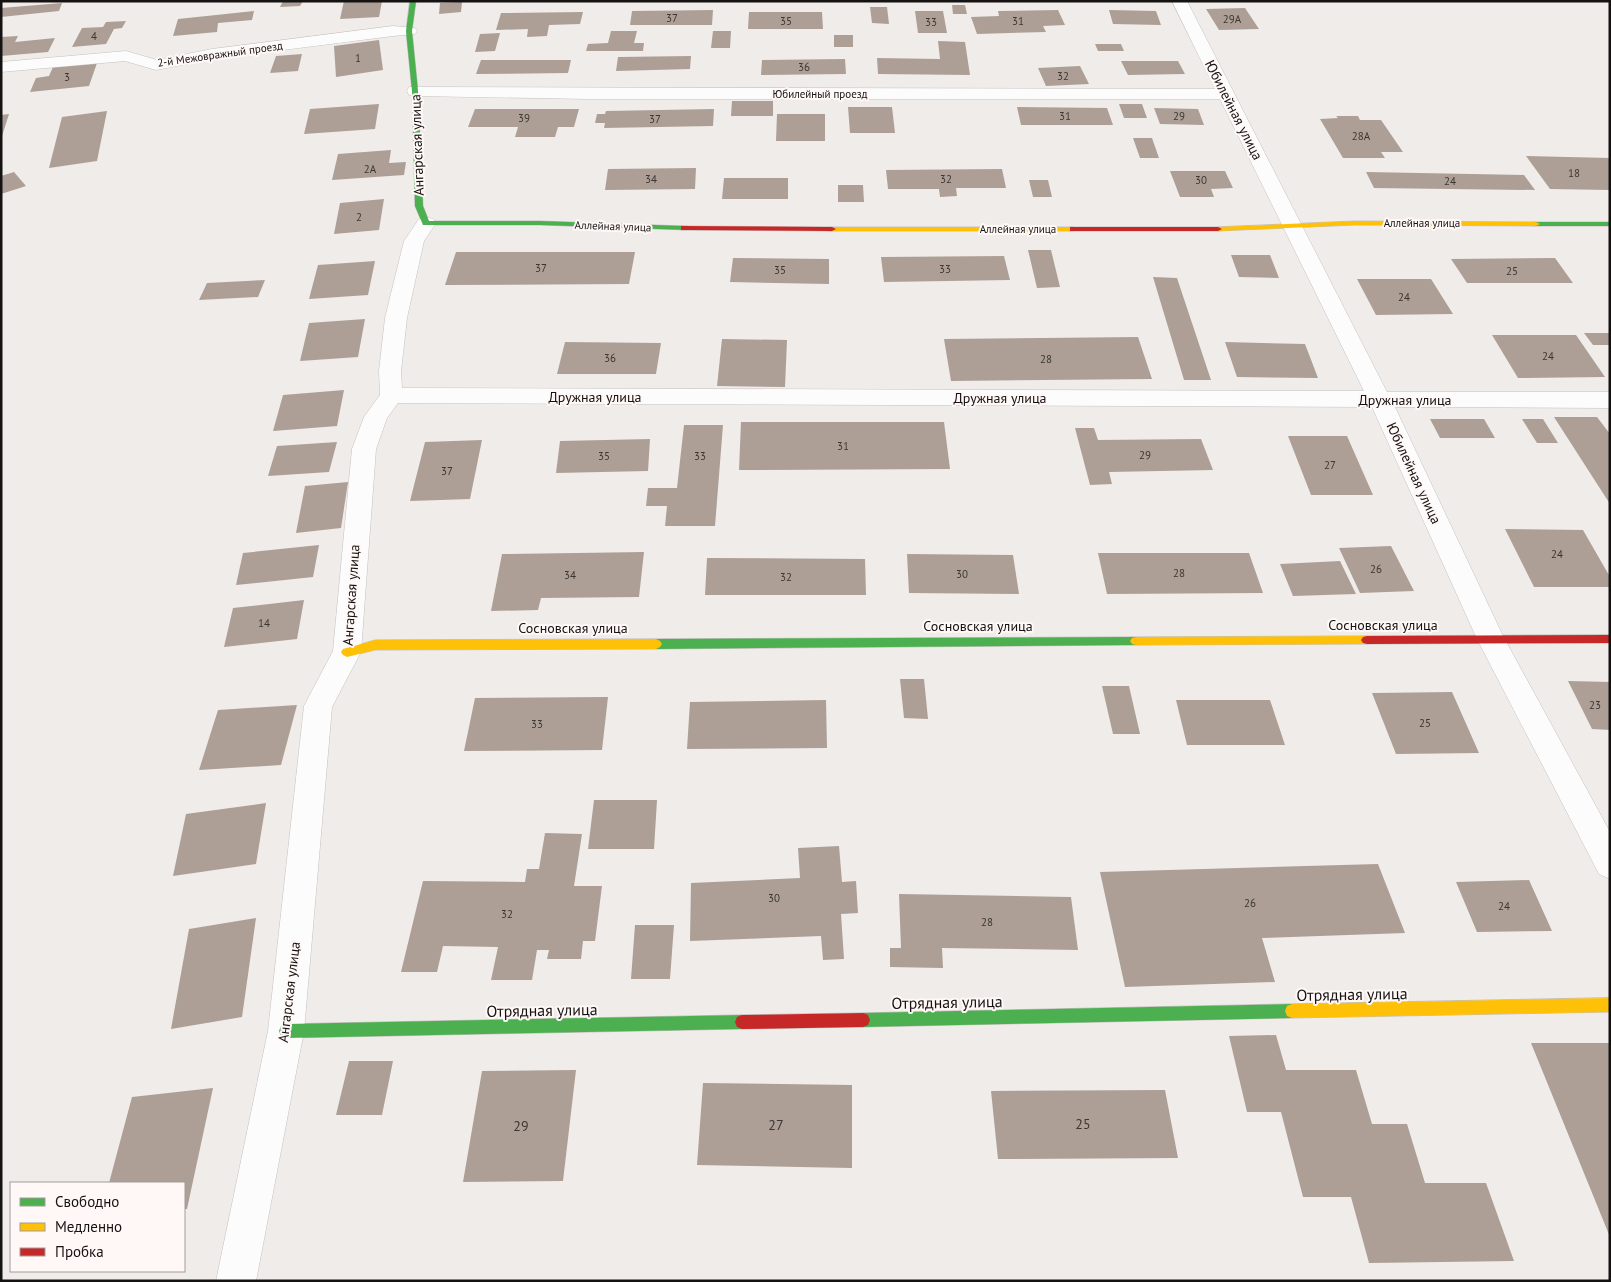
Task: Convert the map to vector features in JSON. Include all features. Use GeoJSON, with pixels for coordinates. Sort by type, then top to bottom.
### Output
{"type":"FeatureCollection","features":[{"type":"Feature","properties":{"kind":"street","name":"Ангарская улица"},"geometry":{"type":"LineString","coordinates":[[413,1],[409,31],[415,91],[419,206],[426,223]]}},
{"type":"Feature","properties":{"kind":"street","name":"Юбилейная улица"},"geometry":{"type":"LineString","coordinates":[[1178,1],[1380,400],[1491,639],[1610,864]]}},
{"type":"Feature","properties":{"kind":"street","name":"2-й Межовражный проезд"},"geometry":{"type":"LineString","coordinates":[[1,67],[126,56],[156,65],[212,54],[393,31],[409,31]]}},
{"type":"Feature","properties":{"kind":"street","name":"Юбилейный проезд"},"geometry":{"type":"LineString","coordinates":[[415,91],[589,94],[1225,94]]}},
{"type":"Feature","properties":{"kind":"street","name":"Аллейная улица"},"geometry":{"type":"LineString","coordinates":[[426,223],[540,223],[700,230],[1248,230],[1355,223],[1610,224]]}},
{"type":"Feature","properties":{"kind":"street"},"geometry":{"type":"LineString","coordinates":[[391,395],[390,371],[396,318],[414,241],[426,223]]}},
{"type":"Feature","properties":{"kind":"street","name":"Ангарская улица"},"geometry":{"type":"LineString","coordinates":[[236,1281],[286,1031],[318,706],[347,652],[348,612],[364,449],[376,417],[391,395]]}},
{"type":"Feature","properties":{"kind":"street","name":"Дружная улица"},"geometry":{"type":"LineString","coordinates":[[391,395],[1610,400]]}},
{"type":"Feature","properties":{"kind":"street","name":"Сосновская улица"},"geometry":{"type":"LineString","coordinates":[[347,652],[385,644],[1610,639]]}},
{"type":"Feature","properties":{"kind":"street","name":"Отрядная улица"},"geometry":{"type":"LineString","coordinates":[[286,1031],[1610,1005]]}},
{"type":"Feature","properties":{"kind":"building"},"geometry":{"type":"Polygon","coordinates":[[[283,1],[303,1],[300,6],[280,7],[283,1]]]}},
{"type":"Feature","properties":{"kind":"building"},"geometry":{"type":"Polygon","coordinates":[[[344,1],[382,1],[379,17],[340,19],[344,1]]]}},
{"type":"Feature","properties":{"kind":"building"},"geometry":{"type":"Polygon","coordinates":[[[462,2],[461,12],[439,14],[440,3],[462,2]]]}},
{"type":"Feature","properties":{"kind":"building"},"geometry":{"type":"Polygon","coordinates":[[[62,3],[59,11],[1,17],[1,8],[62,3]]]}},
{"type":"Feature","properties":{"kind":"building"},"geometry":{"type":"Polygon","coordinates":[[[952,5],[965,5],[967,14],[953,14],[952,5]]]}},
{"type":"Feature","properties":{"kind":"building"},"geometry":{"type":"Polygon","coordinates":[[[870,7],[887,7],[889,24],[872,23],[870,7]]]}},
{"type":"Feature","properties":{"kind":"building"},"geometry":{"type":"Polygon","coordinates":[[[1245,8],[1259,29],[1219,30],[1206,9],[1245,8]]]}},
{"type":"Feature","properties":{"kind":"building"},"geometry":{"type":"Polygon","coordinates":[[[713,10],[712,25],[630,25],[632,11],[713,10]]]}},
{"type":"Feature","properties":{"kind":"building"},"geometry":{"type":"Polygon","coordinates":[[[1058,10],[1065,25],[1043,26],[1046,32],[977,34],[971,17],[999,16],[998,11],[1058,10]]]}},
{"type":"Feature","properties":{"kind":"building"},"geometry":{"type":"Polygon","coordinates":[[[1109,10],[1156,11],[1161,25],[1113,24],[1109,10]]]}},
{"type":"Feature","properties":{"kind":"building"},"geometry":{"type":"Polygon","coordinates":[[[254,11],[252,20],[218,23],[217,32],[173,36],[178,19],[254,11]]]}},
{"type":"Feature","properties":{"kind":"building"},"geometry":{"type":"Polygon","coordinates":[[[915,11],[943,11],[947,33],[918,33],[915,11]]]}},
{"type":"Feature","properties":{"kind":"building"},"geometry":{"type":"Polygon","coordinates":[[[583,12],[580,24],[549,25],[547,36],[527,37],[528,29],[496,30],[501,13],[583,12]]]}},
{"type":"Feature","properties":{"kind":"building"},"geometry":{"type":"Polygon","coordinates":[[[749,12],[822,12],[823,29],[748,29],[749,12]]]}},
{"type":"Feature","properties":{"kind":"building"},"geometry":{"type":"Polygon","coordinates":[[[126,21],[122,28],[114,29],[106,44],[72,47],[82,28],[103,27],[106,22],[126,21]]]}},
{"type":"Feature","properties":{"kind":"building"},"geometry":{"type":"Polygon","coordinates":[[[611,31],[637,31],[634,43],[644,43],[643,51],[586,51],[588,44],[608,43],[611,31]]]}},
{"type":"Feature","properties":{"kind":"building"},"geometry":{"type":"Polygon","coordinates":[[[713,31],[731,31],[730,48],[711,48],[713,31]]]}},
{"type":"Feature","properties":{"kind":"building"},"geometry":{"type":"Polygon","coordinates":[[[500,33],[495,51],[475,52],[480,34],[500,33]]]}},
{"type":"Feature","properties":{"kind":"building"},"geometry":{"type":"Polygon","coordinates":[[[834,35],[853,35],[853,47],[834,47],[834,35]]]}},
{"type":"Feature","properties":{"kind":"building"},"geometry":{"type":"Polygon","coordinates":[[[18,36],[15,42],[55,38],[48,52],[1,56],[1,37],[18,36]]]}},
{"type":"Feature","properties":{"kind":"building"},"geometry":{"type":"Polygon","coordinates":[[[379,40],[383,70],[336,77],[334,46],[379,40]]]}},
{"type":"Feature","properties":{"kind":"building"},"geometry":{"type":"Polygon","coordinates":[[[938,41],[965,42],[970,75],[878,74],[877,58],[940,59],[938,41]]]}},
{"type":"Feature","properties":{"kind":"building"},"geometry":{"type":"Polygon","coordinates":[[[1095,44],[1121,44],[1124,51],[1098,51],[1095,44]]]}},
{"type":"Feature","properties":{"kind":"building"},"geometry":{"type":"Polygon","coordinates":[[[302,54],[298,71],[270,73],[276,56],[302,54]]]}},
{"type":"Feature","properties":{"kind":"building"},"geometry":{"type":"Polygon","coordinates":[[[691,56],[690,69],[616,71],[618,57],[691,56]]]}},
{"type":"Feature","properties":{"kind":"building"},"geometry":{"type":"Polygon","coordinates":[[[845,59],[846,74],[761,75],[762,60],[845,59]]]}},
{"type":"Feature","properties":{"kind":"building"},"geometry":{"type":"Polygon","coordinates":[[[481,60],[571,60],[568,73],[476,74],[481,60]]]}},
{"type":"Feature","properties":{"kind":"building"},"geometry":{"type":"Polygon","coordinates":[[[1121,61],[1178,61],[1185,74],[1128,75],[1121,61]]]}},
{"type":"Feature","properties":{"kind":"building"},"geometry":{"type":"Polygon","coordinates":[[[97,63],[89,86],[30,92],[36,78],[49,76],[53,67],[97,63]]]}},
{"type":"Feature","properties":{"kind":"building"},"geometry":{"type":"Polygon","coordinates":[[[1080,66],[1089,84],[1046,86],[1038,68],[1080,66]]]}},
{"type":"Feature","properties":{"kind":"building"},"geometry":{"type":"Polygon","coordinates":[[[732,101],[773,101],[773,116],[731,116],[732,101]]]}},
{"type":"Feature","properties":{"kind":"building"},"geometry":{"type":"Polygon","coordinates":[[[379,104],[375,129],[304,134],[310,109],[379,104]]]}},
{"type":"Feature","properties":{"kind":"building"},"geometry":{"type":"Polygon","coordinates":[[[1119,104],[1142,104],[1147,118],[1124,118],[1119,104]]]}},
{"type":"Feature","properties":{"kind":"building"},"geometry":{"type":"Polygon","coordinates":[[[848,107],[892,107],[895,133],[850,133],[848,107]]]}},
{"type":"Feature","properties":{"kind":"building"},"geometry":{"type":"Polygon","coordinates":[[[1017,107],[1107,108],[1113,125],[1021,125],[1017,107]]]}},
{"type":"Feature","properties":{"kind":"building"},"geometry":{"type":"Polygon","coordinates":[[[1154,108],[1198,109],[1204,125],[1160,124],[1154,108]]]}},
{"type":"Feature","properties":{"kind":"building"},"geometry":{"type":"Polygon","coordinates":[[[475,109],[579,109],[574,127],[558,127],[555,137],[515,137],[518,127],[468,127],[475,109]]]}},
{"type":"Feature","properties":{"kind":"building"},"geometry":{"type":"Polygon","coordinates":[[[714,109],[713,126],[604,128],[605,123],[595,123],[597,114],[605,114],[606,111],[714,109]]]}},
{"type":"Feature","properties":{"kind":"building"},"geometry":{"type":"Polygon","coordinates":[[[107,111],[97,161],[49,168],[62,117],[107,111]]]}},
{"type":"Feature","properties":{"kind":"building"},"geometry":{"type":"Polygon","coordinates":[[[9,114],[2,136],[1,136],[1,115],[9,114]]]}},
{"type":"Feature","properties":{"kind":"building"},"geometry":{"type":"Polygon","coordinates":[[[777,114],[825,114],[825,141],[776,141],[777,114]]]}},
{"type":"Feature","properties":{"kind":"building"},"geometry":{"type":"Polygon","coordinates":[[[1336,116],[1358,116],[1360,120],[1381,120],[1403,152],[1381,152],[1385,158],[1343,158],[1320,119],[1338,118],[1336,116]]]}},
{"type":"Feature","properties":{"kind":"building"},"geometry":{"type":"Polygon","coordinates":[[[1133,138],[1152,138],[1159,158],[1140,158],[1133,138]]]}},
{"type":"Feature","properties":{"kind":"building"},"geometry":{"type":"Polygon","coordinates":[[[391,150],[389,163],[406,162],[404,175],[332,180],[338,154],[391,150]]]}},
{"type":"Feature","properties":{"kind":"building"},"geometry":{"type":"Polygon","coordinates":[[[1526,156],[1610,158],[1610,190],[1550,189],[1526,156]]]}},
{"type":"Feature","properties":{"kind":"building"},"geometry":{"type":"Polygon","coordinates":[[[696,168],[695,189],[605,190],[608,169],[696,168]]]}},
{"type":"Feature","properties":{"kind":"building"},"geometry":{"type":"Polygon","coordinates":[[[1002,169],[1006,188],[956,188],[957,196],[940,197],[939,189],[888,189],[886,170],[1002,169]]]}},
{"type":"Feature","properties":{"kind":"building"},"geometry":{"type":"Polygon","coordinates":[[[1170,171],[1225,171],[1233,188],[1211,189],[1214,197],[1180,197],[1170,171]]]}},
{"type":"Feature","properties":{"kind":"building"},"geometry":{"type":"Polygon","coordinates":[[[14,172],[26,186],[1,194],[1,176],[14,172]]]}},
{"type":"Feature","properties":{"kind":"building"},"geometry":{"type":"Polygon","coordinates":[[[1366,172],[1524,175],[1535,190],[1374,188],[1366,172]]]}},
{"type":"Feature","properties":{"kind":"building"},"geometry":{"type":"Polygon","coordinates":[[[724,178],[788,178],[788,199],[722,199],[724,178]]]}},
{"type":"Feature","properties":{"kind":"building"},"geometry":{"type":"Polygon","coordinates":[[[1029,180],[1048,180],[1052,197],[1033,197],[1029,180]]]}},
{"type":"Feature","properties":{"kind":"building"},"geometry":{"type":"Polygon","coordinates":[[[838,185],[863,185],[864,202],[838,202],[838,185]]]}},
{"type":"Feature","properties":{"kind":"building"},"geometry":{"type":"Polygon","coordinates":[[[384,199],[379,230],[334,234],[340,203],[384,199]]]}},
{"type":"Feature","properties":{"kind":"building"},"geometry":{"type":"Polygon","coordinates":[[[1028,250],[1051,250],[1060,287],[1037,288],[1028,250]]]}},
{"type":"Feature","properties":{"kind":"building"},"geometry":{"type":"Polygon","coordinates":[[[456,252],[635,252],[629,284],[445,285],[456,252]]]}},
{"type":"Feature","properties":{"kind":"building"},"geometry":{"type":"Polygon","coordinates":[[[1231,255],[1270,255],[1279,278],[1239,277],[1231,255]]]}},
{"type":"Feature","properties":{"kind":"building"},"geometry":{"type":"Polygon","coordinates":[[[1004,256],[1010,280],[884,282],[881,257],[1004,256]]]}},
{"type":"Feature","properties":{"kind":"building"},"geometry":{"type":"Polygon","coordinates":[[[733,258],[829,259],[829,284],[730,282],[733,258]]]}},
{"type":"Feature","properties":{"kind":"building"},"geometry":{"type":"Polygon","coordinates":[[[1555,258],[1573,283],[1467,283],[1451,259],[1555,258]]]}},
{"type":"Feature","properties":{"kind":"building"},"geometry":{"type":"Polygon","coordinates":[[[375,261],[368,295],[309,299],[318,265],[375,261]]]}},
{"type":"Feature","properties":{"kind":"building"},"geometry":{"type":"Polygon","coordinates":[[[1153,277],[1177,278],[1211,380],[1184,380],[1153,277]]]}},
{"type":"Feature","properties":{"kind":"building"},"geometry":{"type":"Polygon","coordinates":[[[1357,279],[1431,279],[1453,314],[1376,315],[1357,279]]]}},
{"type":"Feature","properties":{"kind":"building"},"geometry":{"type":"Polygon","coordinates":[[[265,280],[258,297],[199,300],[207,283],[265,280]]]}},
{"type":"Feature","properties":{"kind":"building"},"geometry":{"type":"Polygon","coordinates":[[[365,319],[358,357],[300,361],[309,323],[365,319]]]}},
{"type":"Feature","properties":{"kind":"building"},"geometry":{"type":"Polygon","coordinates":[[[1584,333],[1610,333],[1610,345],[1593,345],[1584,333]]]}},
{"type":"Feature","properties":{"kind":"building"},"geometry":{"type":"Polygon","coordinates":[[[1492,335],[1576,335],[1605,377],[1518,378],[1492,335]]]}},
{"type":"Feature","properties":{"kind":"building"},"geometry":{"type":"Polygon","coordinates":[[[1138,337],[1152,379],[951,381],[944,339],[1138,337]]]}},
{"type":"Feature","properties":{"kind":"building"},"geometry":{"type":"Polygon","coordinates":[[[722,339],[787,340],[785,387],[717,386],[722,339]]]}},
{"type":"Feature","properties":{"kind":"building"},"geometry":{"type":"Polygon","coordinates":[[[565,342],[661,343],[656,374],[557,374],[565,342]]]}},
{"type":"Feature","properties":{"kind":"building"},"geometry":{"type":"Polygon","coordinates":[[[1225,342],[1305,344],[1318,378],[1237,377],[1225,342]]]}},
{"type":"Feature","properties":{"kind":"building"},"geometry":{"type":"Polygon","coordinates":[[[344,390],[337,426],[273,431],[283,395],[344,390]]]}},
{"type":"Feature","properties":{"kind":"building"},"geometry":{"type":"Polygon","coordinates":[[[1554,417],[1597,417],[1610,434],[1610,504],[1554,417]]]}},
{"type":"Feature","properties":{"kind":"building"},"geometry":{"type":"Polygon","coordinates":[[[1430,419],[1484,419],[1495,438],[1440,438],[1430,419]]]}},
{"type":"Feature","properties":{"kind":"building"},"geometry":{"type":"Polygon","coordinates":[[[1522,419],[1543,419],[1558,443],[1537,443],[1522,419]]]}},
{"type":"Feature","properties":{"kind":"building"},"geometry":{"type":"Polygon","coordinates":[[[741,422],[944,422],[950,469],[739,470],[741,422]]]}},
{"type":"Feature","properties":{"kind":"building"},"geometry":{"type":"Polygon","coordinates":[[[684,425],[723,425],[715,526],[665,526],[667,506],[646,506],[648,488],[677,488],[684,425]]]}},
{"type":"Feature","properties":{"kind":"building"},"geometry":{"type":"Polygon","coordinates":[[[1075,428],[1094,428],[1098,440],[1201,439],[1213,470],[1109,472],[1112,484],[1090,485],[1075,428]]]}},
{"type":"Feature","properties":{"kind":"building"},"geometry":{"type":"Polygon","coordinates":[[[1288,436],[1347,436],[1373,495],[1311,495],[1288,436]]]}},
{"type":"Feature","properties":{"kind":"building"},"geometry":{"type":"Polygon","coordinates":[[[650,439],[648,471],[556,473],[560,441],[650,439]]]}},
{"type":"Feature","properties":{"kind":"building"},"geometry":{"type":"Polygon","coordinates":[[[482,440],[470,499],[410,501],[425,442],[482,440]]]}},
{"type":"Feature","properties":{"kind":"building"},"geometry":{"type":"Polygon","coordinates":[[[337,442],[329,472],[268,476],[277,446],[337,442]]]}},
{"type":"Feature","properties":{"kind":"building"},"geometry":{"type":"Polygon","coordinates":[[[348,482],[341,528],[296,533],[305,486],[348,482]]]}},
{"type":"Feature","properties":{"kind":"building"},"geometry":{"type":"Polygon","coordinates":[[[1505,529],[1583,530],[1610,577],[1610,587],[1534,587],[1505,529]]]}},
{"type":"Feature","properties":{"kind":"building"},"geometry":{"type":"Polygon","coordinates":[[[319,545],[313,577],[236,585],[243,553],[319,545]]]}},
{"type":"Feature","properties":{"kind":"building"},"geometry":{"type":"Polygon","coordinates":[[[1391,546],[1414,591],[1360,593],[1339,548],[1391,546]]]}},
{"type":"Feature","properties":{"kind":"building"},"geometry":{"type":"Polygon","coordinates":[[[644,552],[639,597],[541,598],[538,610],[491,611],[502,554],[644,552]]]}},
{"type":"Feature","properties":{"kind":"building"},"geometry":{"type":"Polygon","coordinates":[[[1098,553],[1249,553],[1263,593],[1107,594],[1098,553]]]}},
{"type":"Feature","properties":{"kind":"building"},"geometry":{"type":"Polygon","coordinates":[[[907,554],[1013,555],[1019,594],[909,593],[907,554]]]}},
{"type":"Feature","properties":{"kind":"building"},"geometry":{"type":"Polygon","coordinates":[[[707,558],[865,559],[866,595],[705,595],[707,558]]]}},
{"type":"Feature","properties":{"kind":"building"},"geometry":{"type":"Polygon","coordinates":[[[1340,561],[1356,594],[1293,596],[1280,564],[1340,561]]]}},
{"type":"Feature","properties":{"kind":"building"},"geometry":{"type":"Polygon","coordinates":[[[304,600],[297,639],[224,647],[233,608],[304,600]]]}},
{"type":"Feature","properties":{"kind":"building"},"geometry":{"type":"Polygon","coordinates":[[[900,679],[924,679],[928,719],[904,718],[900,679]]]}},
{"type":"Feature","properties":{"kind":"building"},"geometry":{"type":"Polygon","coordinates":[[[1568,681],[1610,682],[1610,730],[1592,729],[1568,681]]]}},
{"type":"Feature","properties":{"kind":"building"},"geometry":{"type":"Polygon","coordinates":[[[1102,686],[1129,686],[1140,734],[1113,734],[1102,686]]]}},
{"type":"Feature","properties":{"kind":"building"},"geometry":{"type":"Polygon","coordinates":[[[1452,692],[1479,753],[1396,754],[1372,693],[1452,692]]]}},
{"type":"Feature","properties":{"kind":"building"},"geometry":{"type":"Polygon","coordinates":[[[608,697],[602,750],[464,751],[475,698],[608,697]]]}},
{"type":"Feature","properties":{"kind":"building"},"geometry":{"type":"Polygon","coordinates":[[[826,700],[827,748],[687,749],[690,702],[826,700]]]}},
{"type":"Feature","properties":{"kind":"building"},"geometry":{"type":"Polygon","coordinates":[[[1176,700],[1270,700],[1285,745],[1187,745],[1176,700]]]}},
{"type":"Feature","properties":{"kind":"building"},"geometry":{"type":"Polygon","coordinates":[[[297,705],[281,765],[199,770],[218,710],[297,705]]]}},
{"type":"Feature","properties":{"kind":"building"},"geometry":{"type":"Polygon","coordinates":[[[594,800],[657,800],[654,849],[588,849],[594,800]]]}},
{"type":"Feature","properties":{"kind":"building"},"geometry":{"type":"Polygon","coordinates":[[[266,803],[256,864],[173,876],[186,814],[266,803]]]}},
{"type":"Feature","properties":{"kind":"building"},"geometry":{"type":"Polygon","coordinates":[[[545,833],[582,834],[574,886],[602,886],[595,941],[583,941],[581,959],[547,959],[549,950],[537,950],[532,980],[491,980],[498,947],[443,946],[437,972],[401,972],[423,881],[525,882],[527,869],[539,869],[545,833]]]}},
{"type":"Feature","properties":{"kind":"building"},"geometry":{"type":"Polygon","coordinates":[[[839,846],[842,882],[856,881],[858,913],[841,914],[844,959],[823,960],[821,936],[690,941],[691,883],[800,878],[798,848],[839,846]]]}},
{"type":"Feature","properties":{"kind":"building"},"geometry":{"type":"Polygon","coordinates":[[[1378,864],[1405,933],[1262,938],[1275,982],[1125,987],[1100,872],[1378,864]]]}},
{"type":"Feature","properties":{"kind":"building"},"geometry":{"type":"Polygon","coordinates":[[[1529,880],[1552,931],[1477,932],[1456,882],[1529,880]]]}},
{"type":"Feature","properties":{"kind":"building"},"geometry":{"type":"Polygon","coordinates":[[[899,894],[1071,897],[1078,950],[942,948],[943,968],[890,967],[890,948],[901,948],[899,894]]]}},
{"type":"Feature","properties":{"kind":"building"},"geometry":{"type":"Polygon","coordinates":[[[256,918],[242,1017],[171,1029],[189,929],[256,918]]]}},
{"type":"Feature","properties":{"kind":"building"},"geometry":{"type":"Polygon","coordinates":[[[635,925],[674,925],[670,979],[631,979],[635,925]]]}},
{"type":"Feature","properties":{"kind":"building"},"geometry":{"type":"Polygon","coordinates":[[[1276,1035],[1286,1070],[1356,1070],[1372,1124],[1407,1124],[1425,1183],[1486,1183],[1514,1261],[1369,1263],[1351,1197],[1303,1197],[1281,1112],[1247,1112],[1229,1036],[1276,1035]]]}},
{"type":"Feature","properties":{"kind":"building"},"geometry":{"type":"Polygon","coordinates":[[[1531,1043],[1610,1043],[1610,1237],[1531,1043]]]}},
{"type":"Feature","properties":{"kind":"building"},"geometry":{"type":"Polygon","coordinates":[[[349,1061],[393,1061],[382,1115],[336,1115],[349,1061]]]}},
{"type":"Feature","properties":{"kind":"building"},"geometry":{"type":"Polygon","coordinates":[[[576,1070],[563,1181],[463,1182],[482,1071],[576,1070]]]}},
{"type":"Feature","properties":{"kind":"building"},"geometry":{"type":"Polygon","coordinates":[[[703,1083],[852,1085],[852,1168],[697,1165],[703,1083]]]}},
{"type":"Feature","properties":{"kind":"building"},"geometry":{"type":"Polygon","coordinates":[[[213,1088],[187,1209],[185,1209],[185,1182],[109,1182],[132,1097],[213,1088]]]}},
{"type":"Feature","properties":{"kind":"building"},"geometry":{"type":"Polygon","coordinates":[[[1165,1090],[1178,1158],[998,1159],[991,1091],[1165,1090]]]}},
{"type":"Feature","properties":{"kind":"traffic: fast"},"geometry":{"type":"LineString","coordinates":[[413,1],[409,31],[415,91],[419,206],[426,223],[540,223],[684,228]]}},
{"type":"Feature","properties":{"kind":"traffic: fast"},"geometry":{"type":"LineString","coordinates":[[1536,224],[1610,224]]}},
{"type":"Feature","properties":{"kind":"traffic: fast"},"geometry":{"type":"LineString","coordinates":[[656,644],[1136,641]]}},
{"type":"Feature","properties":{"kind":"traffic: fast"},"geometry":{"type":"LineString","coordinates":[[863,1020],[1292,1011]]}},
{"type":"Feature","properties":{"kind":"traffic: fast"},"geometry":{"type":"LineString","coordinates":[[286,1031],[742,1022]]}},
{"type":"Feature","properties":{"kind":"traffic: slow"},"geometry":{"type":"LineString","coordinates":[[1218,229],[1355,223],[1536,224]]}},
{"type":"Feature","properties":{"kind":"traffic: slow"},"geometry":{"type":"LineString","coordinates":[[832,229],[1073,229]]}},
{"type":"Feature","properties":{"kind":"traffic: slow"},"geometry":{"type":"LineString","coordinates":[[1136,641],[1367,640]]}},
{"type":"Feature","properties":{"kind":"traffic: slow"},"geometry":{"type":"LineString","coordinates":[[347,652],[375,645],[656,644]]}},
{"type":"Feature","properties":{"kind":"traffic: slow"},"geometry":{"type":"LineString","coordinates":[[1292,1011],[1610,1005]]}},
{"type":"Feature","properties":{"kind":"traffic: jam"},"geometry":{"type":"LineString","coordinates":[[684,228],[832,229]]}},
{"type":"Feature","properties":{"kind":"traffic: jam"},"geometry":{"type":"LineString","coordinates":[[1073,229],[1218,229]]}},
{"type":"Feature","properties":{"kind":"traffic: jam"},"geometry":{"type":"LineString","coordinates":[[1367,640],[1610,639]]}},
{"type":"Feature","properties":{"kind":"traffic: jam"},"geometry":{"type":"LineString","coordinates":[[742,1022],[863,1020]]}}]}
